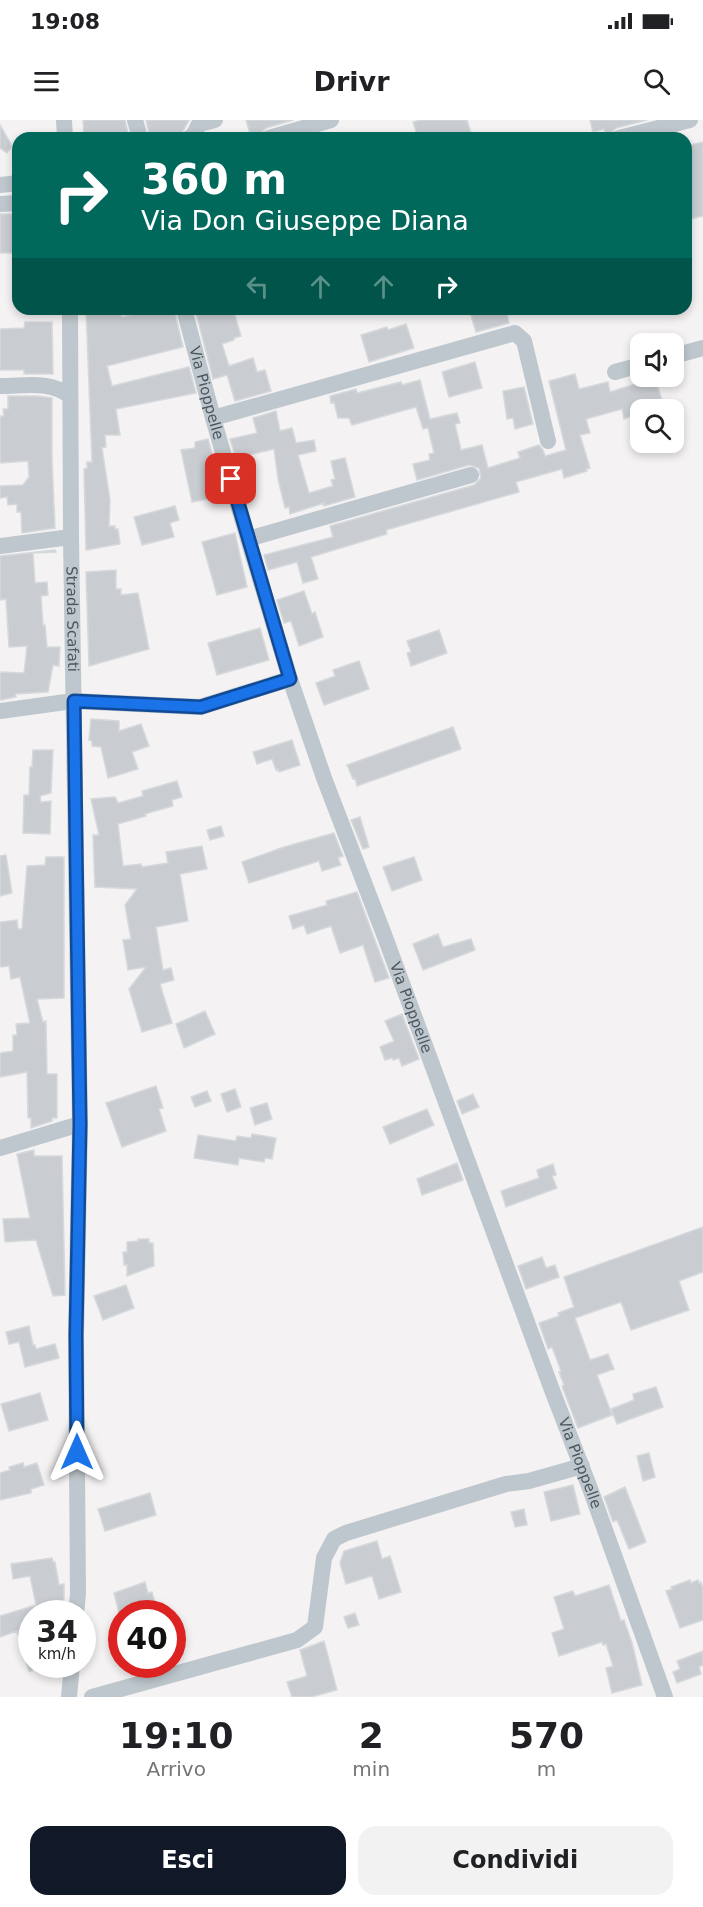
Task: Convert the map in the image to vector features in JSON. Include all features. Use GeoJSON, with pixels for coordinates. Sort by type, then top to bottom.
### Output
{"type":"FeatureCollection","features":[{"type":"Feature","properties":{"kind":"street"},"geometry":{"type":"LineString","coordinates":[[195,132],[199,124],[215,120]]}},
{"type":"Feature","properties":{"kind":"street"},"geometry":{"type":"LineString","coordinates":[[290,132],[331,120]]}},
{"type":"Feature","properties":{"kind":"street"},"geometry":{"type":"LineString","coordinates":[[643,132],[690,120]]}},
{"type":"Feature","properties":{"kind":"street","name":"Strada Scafati"},"geometry":{"type":"LineString","coordinates":[[70,315],[80,1124],[76,1335],[77,1600]]}},
{"type":"Feature","properties":{"kind":"street","name":"Via Pioppelle"},"geometry":{"type":"LineString","coordinates":[[186,315],[213,418],[290,679],[340,823],[385,937],[666,1697]]}},
{"type":"Feature","properties":{"kind":"street"},"geometry":{"type":"LineString","coordinates":[[213,418],[514,333],[524,341],[548,441]]}},
{"type":"Feature","properties":{"kind":"street"},"geometry":{"type":"LineString","coordinates":[[684,353],[703,348]]}},
{"type":"Feature","properties":{"kind":"street"},"geometry":{"type":"LineString","coordinates":[[615,372],[630,368]]}},
{"type":"Feature","properties":{"kind":"street"},"geometry":{"type":"LineString","coordinates":[[0,387],[51,385],[70,396]]}},
{"type":"Feature","properties":{"kind":"street"},"geometry":{"type":"LineString","coordinates":[[248,539],[471,475]]}},
{"type":"Feature","properties":{"kind":"street"},"geometry":{"type":"LineString","coordinates":[[0,546],[71,537]]}},
{"type":"Feature","properties":{"kind":"street"},"geometry":{"type":"LineString","coordinates":[[0,711],[74,701],[201,707],[290,679]]}},
{"type":"Feature","properties":{"kind":"street"},"geometry":{"type":"LineString","coordinates":[[0,1148],[80,1124]]}},
{"type":"Feature","properties":{"kind":"street"},"geometry":{"type":"LineString","coordinates":[[92,1697],[297,1640],[315,1627],[324,1558],[334,1539],[346,1533],[506,1484],[529,1481],[582,1466]]}},
{"type":"Feature","properties":{"kind":"street"},"geometry":{"type":"LineString","coordinates":[[69,1697],[71,1678]]}},
{"type":"Feature","properties":{"kind":"building"},"geometry":{"type":"Polygon","coordinates":[[[83,120],[125,120],[128,132],[84,132],[83,120]]]}},
{"type":"Feature","properties":{"kind":"building"},"geometry":{"type":"Polygon","coordinates":[[[146,120],[189,120],[182,132],[149,132],[146,120]]]}},
{"type":"Feature","properties":{"kind":"building"},"geometry":{"type":"Polygon","coordinates":[[[246,120],[293,120],[266,128],[262,132],[250,132],[246,120]]]}},
{"type":"Feature","properties":{"kind":"building"},"geometry":{"type":"Polygon","coordinates":[[[467,120],[471,132],[416,132],[413,122],[467,120]]]}},
{"type":"Feature","properties":{"kind":"building"},"geometry":{"type":"Polygon","coordinates":[[[590,120],[647,120],[616,128],[612,132],[605,132],[604,129],[593,132],[590,120]]]}},
{"type":"Feature","properties":{"kind":"building"},"geometry":{"type":"Polygon","coordinates":[[[0,125],[11,144],[7,153],[0,148],[0,125]]]}},
{"type":"Feature","properties":{"kind":"building"},"geometry":{"type":"Polygon","coordinates":[[[703,142],[703,216],[692,219],[692,145],[703,142]]]}},
{"type":"Feature","properties":{"kind":"building"},"geometry":{"type":"Polygon","coordinates":[[[0,214],[12,214],[12,253],[0,253],[0,214]]]}},
{"type":"Feature","properties":{"kind":"building"},"geometry":{"type":"Polygon","coordinates":[[[86,315],[122,315],[122,317],[175,315],[183,347],[107,366],[112,386],[189,367],[196,393],[116,409],[120,435],[105,435],[106,447],[102,448],[110,500],[109,526],[115,526],[115,529],[118,529],[120,544],[86,550],[84,469],[87,468],[87,462],[92,462],[86,315]]]}},
{"type":"Feature","properties":{"kind":"building"},"geometry":{"type":"Polygon","coordinates":[[[197,315],[235,315],[241,336],[222,344],[229,366],[253,358],[257,372],[265,370],[271,391],[235,401],[227,375],[213,379],[197,315]]]}},
{"type":"Feature","properties":{"kind":"building"},"geometry":{"type":"Polygon","coordinates":[[[471,315],[507,315],[509,323],[476,332],[471,315]]]}},
{"type":"Feature","properties":{"kind":"building"},"geometry":{"type":"Polygon","coordinates":[[[25,322],[52,322],[53,374],[24,374],[24,370],[0,370],[0,329],[24,328],[25,322]]]}},
{"type":"Feature","properties":{"kind":"building"},"geometry":{"type":"Polygon","coordinates":[[[406,324],[414,348],[369,362],[361,335],[406,324]]]}},
{"type":"Feature","properties":{"kind":"building"},"geometry":{"type":"Polygon","coordinates":[[[475,362],[482,388],[449,397],[442,372],[475,362]]]}},
{"type":"Feature","properties":{"kind":"building"},"geometry":{"type":"Polygon","coordinates":[[[575,374],[579,389],[608,382],[610,392],[630,386],[658,387],[662,399],[630,399],[630,417],[624,419],[622,409],[586,419],[590,433],[580,435],[590,468],[586,469],[587,471],[564,478],[562,469],[516,482],[519,492],[386,530],[387,534],[311,557],[318,579],[303,583],[297,562],[268,570],[264,555],[333,537],[330,526],[474,485],[481,478],[479,468],[469,465],[417,480],[413,464],[430,460],[429,454],[434,453],[428,428],[423,429],[416,407],[352,425],[349,418],[338,418],[330,396],[356,389],[357,393],[401,382],[402,385],[420,380],[430,419],[457,413],[460,423],[455,424],[461,450],[482,445],[488,468],[520,458],[518,452],[539,445],[545,456],[566,450],[549,381],[575,374]]]}},
{"type":"Feature","properties":{"kind":"building"},"geometry":{"type":"Polygon","coordinates":[[[524,387],[533,424],[515,429],[513,418],[507,419],[503,391],[524,387]]]}},
{"type":"Feature","properties":{"kind":"building"},"geometry":{"type":"Polygon","coordinates":[[[8,396],[52,398],[55,528],[22,533],[21,512],[17,512],[17,504],[8,505],[7,497],[0,498],[0,486],[23,485],[29,477],[28,461],[0,463],[0,416],[4,416],[3,409],[8,409],[8,396]]]}},
{"type":"Feature","properties":{"kind":"building"},"geometry":{"type":"Polygon","coordinates":[[[276,411],[280,431],[292,428],[296,443],[314,440],[316,451],[298,455],[309,493],[333,486],[331,480],[335,479],[331,461],[345,458],[355,497],[324,506],[324,503],[290,514],[289,507],[285,508],[274,449],[236,458],[230,439],[257,433],[253,418],[276,411]]]}},
{"type":"Feature","properties":{"kind":"building"},"geometry":{"type":"Polygon","coordinates":[[[208,439],[220,491],[217,492],[218,497],[192,502],[181,450],[195,448],[195,442],[208,439]]]}},
{"type":"Feature","properties":{"kind":"building"},"geometry":{"type":"Polygon","coordinates":[[[175,506],[179,520],[170,523],[174,537],[142,545],[134,517],[175,506]]]}},
{"type":"Feature","properties":{"kind":"building"},"geometry":{"type":"Polygon","coordinates":[[[235,533],[247,587],[217,595],[202,542],[235,533]]]}},
{"type":"Feature","properties":{"kind":"building"},"geometry":{"type":"Polygon","coordinates":[[[55,550],[56,552],[33,553],[35,583],[47,582],[48,595],[41,596],[47,647],[60,647],[59,666],[53,665],[48,692],[15,694],[16,697],[0,700],[0,672],[24,673],[27,646],[9,647],[6,599],[0,600],[0,556],[55,550]]]}},
{"type":"Feature","properties":{"kind":"building"},"geometry":{"type":"Polygon","coordinates":[[[116,570],[116,589],[121,589],[121,595],[138,593],[149,649],[89,666],[86,572],[116,570]]]}},
{"type":"Feature","properties":{"kind":"building"},"geometry":{"type":"Polygon","coordinates":[[[304,591],[312,614],[315,612],[323,637],[299,646],[291,621],[284,623],[277,600],[304,591]]]}},
{"type":"Feature","properties":{"kind":"building"},"geometry":{"type":"Polygon","coordinates":[[[260,628],[269,660],[217,675],[208,643],[260,628]]]}},
{"type":"Feature","properties":{"kind":"building"},"geometry":{"type":"Polygon","coordinates":[[[439,630],[447,653],[411,666],[407,653],[411,652],[407,641],[439,630]]]}},
{"type":"Feature","properties":{"kind":"building"},"geometry":{"type":"Polygon","coordinates":[[[359,661],[369,689],[324,705],[316,683],[335,676],[333,670],[359,661]]]}},
{"type":"Feature","properties":{"kind":"building"},"geometry":{"type":"Polygon","coordinates":[[[91,719],[119,721],[119,731],[141,724],[149,746],[132,752],[138,769],[108,778],[101,747],[92,746],[92,741],[89,740],[91,719]]]}},
{"type":"Feature","properties":{"kind":"building"},"geometry":{"type":"Polygon","coordinates":[[[453,727],[461,749],[357,786],[355,778],[353,779],[347,765],[453,727]]]}},
{"type":"Feature","properties":{"kind":"building"},"geometry":{"type":"Polygon","coordinates":[[[292,740],[300,765],[279,772],[272,759],[257,764],[253,752],[292,740]]]}},
{"type":"Feature","properties":{"kind":"building"},"geometry":{"type":"Polygon","coordinates":[[[33,750],[53,750],[51,793],[40,796],[41,802],[51,801],[50,834],[23,833],[24,795],[29,795],[33,750]]]}},
{"type":"Feature","properties":{"kind":"building"},"geometry":{"type":"Polygon","coordinates":[[[177,781],[182,797],[172,800],[173,806],[118,824],[123,866],[141,864],[142,867],[168,863],[166,852],[202,846],[207,869],[180,874],[188,921],[156,927],[163,970],[171,968],[174,980],[160,984],[172,1023],[142,1032],[129,989],[146,967],[128,970],[123,940],[131,939],[125,905],[137,889],[95,887],[93,835],[99,835],[91,799],[115,797],[118,803],[143,796],[142,791],[177,781]]]}},
{"type":"Feature","properties":{"kind":"building"},"geometry":{"type":"Polygon","coordinates":[[[360,817],[369,847],[363,849],[351,820],[360,817]]]}},
{"type":"Feature","properties":{"kind":"building"},"geometry":{"type":"Polygon","coordinates":[[[221,826],[224,836],[210,840],[207,830],[221,826]]]}},
{"type":"Feature","properties":{"kind":"building"},"geometry":{"type":"Polygon","coordinates":[[[334,833],[343,856],[338,858],[341,865],[322,871],[319,861],[249,883],[242,862],[334,833]]]}},
{"type":"Feature","properties":{"kind":"building"},"geometry":{"type":"Polygon","coordinates":[[[6,855],[12,893],[0,896],[0,856],[6,855]]]}},
{"type":"Feature","properties":{"kind":"building"},"geometry":{"type":"Polygon","coordinates":[[[46,857],[64,857],[64,998],[37,999],[43,1022],[46,1021],[47,1074],[57,1074],[57,1118],[31,1128],[31,1118],[28,1118],[27,1072],[0,1077],[0,1053],[13,1051],[13,1035],[17,1035],[16,1024],[30,1023],[20,977],[11,979],[9,966],[0,967],[0,922],[17,920],[18,929],[22,929],[27,866],[45,865],[46,857]]]}},
{"type":"Feature","properties":{"kind":"building"},"geometry":{"type":"Polygon","coordinates":[[[414,857],[422,880],[392,891],[383,867],[414,857]]]}},
{"type":"Feature","properties":{"kind":"building"},"geometry":{"type":"Polygon","coordinates":[[[357,892],[389,978],[375,982],[363,945],[340,953],[331,926],[307,934],[304,925],[293,929],[289,916],[327,905],[326,901],[357,892]]]}},
{"type":"Feature","properties":{"kind":"building"},"geometry":{"type":"Polygon","coordinates":[[[438,934],[443,947],[471,939],[475,950],[423,970],[413,944],[438,934]]]}},
{"type":"Feature","properties":{"kind":"building"},"geometry":{"type":"Polygon","coordinates":[[[205,1011],[215,1034],[184,1048],[176,1024],[205,1011]]]}},
{"type":"Feature","properties":{"kind":"building"},"geometry":{"type":"Polygon","coordinates":[[[402,1014],[419,1059],[402,1066],[399,1058],[385,1060],[380,1047],[394,1041],[385,1021],[402,1014]]]}},
{"type":"Feature","properties":{"kind":"building"},"geometry":{"type":"Polygon","coordinates":[[[156,1086],[163,1108],[159,1109],[166,1131],[122,1147],[106,1103],[156,1086]]]}},
{"type":"Feature","properties":{"kind":"building"},"geometry":{"type":"Polygon","coordinates":[[[235,1089],[241,1107],[227,1112],[221,1094],[235,1089]]]}},
{"type":"Feature","properties":{"kind":"building"},"geometry":{"type":"Polygon","coordinates":[[[207,1091],[211,1101],[195,1107],[191,1097],[207,1091]]]}},
{"type":"Feature","properties":{"kind":"building"},"geometry":{"type":"Polygon","coordinates":[[[473,1094],[479,1107],[462,1114],[457,1101],[473,1094]]]}},
{"type":"Feature","properties":{"kind":"building"},"geometry":{"type":"Polygon","coordinates":[[[267,1103],[272,1119],[255,1125],[250,1108],[267,1103]]]}},
{"type":"Feature","properties":{"kind":"building"},"geometry":{"type":"Polygon","coordinates":[[[427,1109],[434,1125],[390,1144],[383,1127],[427,1109]]]}},
{"type":"Feature","properties":{"kind":"building"},"geometry":{"type":"Polygon","coordinates":[[[252,1134],[276,1138],[272,1159],[265,1158],[264,1162],[239,1158],[238,1165],[194,1158],[198,1135],[236,1141],[237,1136],[251,1138],[252,1134]]]}},
{"type":"Feature","properties":{"kind":"building"},"geometry":{"type":"Polygon","coordinates":[[[34,1150],[34,1156],[62,1156],[65,1295],[53,1296],[36,1240],[5,1242],[3,1219],[30,1218],[17,1154],[34,1150]]]}},
{"type":"Feature","properties":{"kind":"building"},"geometry":{"type":"Polygon","coordinates":[[[457,1163],[463,1180],[422,1195],[417,1179],[457,1163]]]}},
{"type":"Feature","properties":{"kind":"building"},"geometry":{"type":"Polygon","coordinates":[[[553,1164],[556,1175],[552,1176],[557,1188],[506,1207],[501,1191],[539,1178],[537,1170],[553,1164]]]}},
{"type":"Feature","properties":{"kind":"building"},"geometry":{"type":"Polygon","coordinates":[[[703,1227],[703,1272],[679,1281],[689,1310],[631,1330],[621,1302],[575,1318],[590,1360],[608,1354],[614,1369],[597,1375],[612,1415],[578,1428],[562,1386],[564,1385],[559,1372],[561,1371],[552,1347],[548,1349],[539,1323],[559,1316],[558,1313],[574,1307],[564,1277],[703,1227]]]}},
{"type":"Feature","properties":{"kind":"building"},"geometry":{"type":"Polygon","coordinates":[[[138,1239],[149,1239],[149,1243],[153,1243],[154,1266],[127,1276],[127,1265],[124,1265],[123,1252],[127,1252],[127,1242],[138,1241],[138,1239]]]}},
{"type":"Feature","properties":{"kind":"building"},"geometry":{"type":"Polygon","coordinates":[[[542,1257],[546,1268],[555,1265],[559,1277],[526,1289],[518,1266],[542,1257]]]}},
{"type":"Feature","properties":{"kind":"building"},"geometry":{"type":"Polygon","coordinates":[[[126,1285],[134,1308],[103,1320],[94,1296],[126,1285]]]}},
{"type":"Feature","properties":{"kind":"building"},"geometry":{"type":"Polygon","coordinates":[[[29,1326],[36,1349],[55,1344],[59,1358],[25,1367],[19,1342],[9,1344],[6,1332],[29,1326]]]}},
{"type":"Feature","properties":{"kind":"building"},"geometry":{"type":"Polygon","coordinates":[[[656,1387],[663,1407],[617,1424],[611,1409],[634,1400],[633,1394],[656,1387]]]}},
{"type":"Feature","properties":{"kind":"building"},"geometry":{"type":"Polygon","coordinates":[[[40,1393],[48,1420],[9,1431],[1,1404],[40,1393]]]}},
{"type":"Feature","properties":{"kind":"building"},"geometry":{"type":"Polygon","coordinates":[[[649,1453],[655,1477],[643,1481],[637,1456],[649,1453]]]}},
{"type":"Feature","properties":{"kind":"building"},"geometry":{"type":"Polygon","coordinates":[[[23,1463],[24,1467],[37,1463],[44,1485],[31,1489],[31,1493],[0,1500],[0,1473],[10,1470],[9,1467],[23,1463]]]}},
{"type":"Feature","properties":{"kind":"building"},"geometry":{"type":"Polygon","coordinates":[[[573,1485],[580,1514],[551,1521],[544,1492],[573,1485]]]}},
{"type":"Feature","properties":{"kind":"building"},"geometry":{"type":"Polygon","coordinates":[[[625,1487],[646,1542],[629,1549],[617,1520],[613,1522],[604,1497],[625,1487]]]}},
{"type":"Feature","properties":{"kind":"building"},"geometry":{"type":"Polygon","coordinates":[[[150,1493],[156,1515],[105,1531],[98,1509],[150,1493]]]}},
{"type":"Feature","properties":{"kind":"building"},"geometry":{"type":"Polygon","coordinates":[[[524,1509],[527,1525],[515,1527],[511,1512],[524,1509]]]}},
{"type":"Feature","properties":{"kind":"building"},"geometry":{"type":"Polygon","coordinates":[[[377,1541],[382,1559],[390,1556],[401,1592],[379,1599],[372,1576],[346,1584],[340,1563],[344,1551],[377,1541]]]}},
{"type":"Feature","properties":{"kind":"building"},"geometry":{"type":"Polygon","coordinates":[[[52,1558],[55,1562],[59,1585],[64,1584],[64,1600],[35,1600],[30,1576],[13,1579],[11,1564],[52,1558]]]}},
{"type":"Feature","properties":{"kind":"building"},"geometry":{"type":"Polygon","coordinates":[[[690,1580],[691,1583],[698,1580],[703,1588],[703,1620],[680,1628],[666,1591],[690,1580]]]}},
{"type":"Feature","properties":{"kind":"building"},"geometry":{"type":"Polygon","coordinates":[[[145,1582],[148,1593],[152,1592],[154,1600],[116,1600],[114,1593],[145,1582]]]}},
{"type":"Feature","properties":{"kind":"building"},"geometry":{"type":"Polygon","coordinates":[[[609,1585],[621,1621],[624,1620],[632,1643],[642,1685],[612,1693],[606,1668],[613,1666],[606,1644],[603,1645],[602,1642],[559,1656],[552,1633],[564,1629],[554,1597],[573,1591],[575,1596],[609,1585]]]}},
{"type":"Feature","properties":{"kind":"building"},"geometry":{"type":"Polygon","coordinates":[[[18,1610],[18,1634],[17,1631],[0,1637],[0,1616],[18,1610]]]}},
{"type":"Feature","properties":{"kind":"building"},"geometry":{"type":"Polygon","coordinates":[[[355,1613],[359,1625],[348,1628],[344,1617],[355,1613]]]}},
{"type":"Feature","properties":{"kind":"building"},"geometry":{"type":"Polygon","coordinates":[[[324,1641],[337,1690],[311,1697],[292,1697],[287,1682],[307,1676],[300,1650],[324,1641]]]}},
{"type":"Feature","properties":{"kind":"building"},"geometry":{"type":"Polygon","coordinates":[[[703,1651],[703,1665],[699,1667],[701,1674],[677,1683],[673,1672],[680,1669],[677,1661],[703,1651]]]}},
{"type":"Feature","properties":{"kind":"route"},"geometry":{"type":"LineString","coordinates":[[77,1452],[76,1335],[80,1124],[74,701],[201,707],[290,679],[231,479]]}}]}
